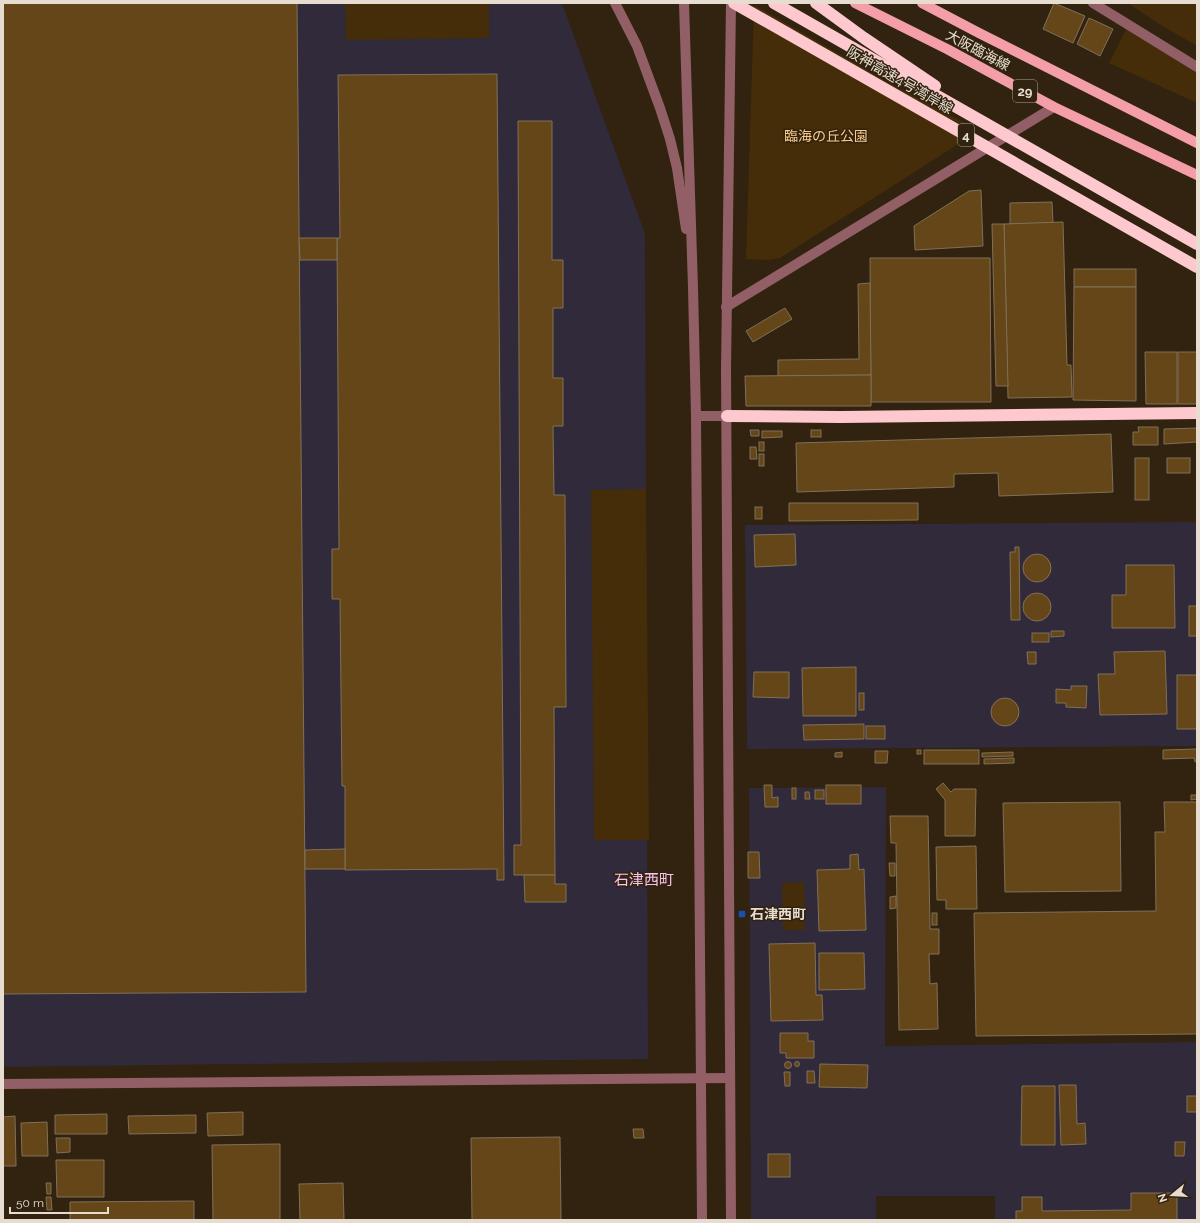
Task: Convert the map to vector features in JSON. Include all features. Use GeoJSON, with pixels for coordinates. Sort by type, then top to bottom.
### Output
{"type":"FeatureCollection","features":[{"type":"Feature","properties":{"kind":"highway","name":"阪神高速4号湾岸線"},"geometry":{"type":"LineString","coordinates":[[734,3],[1197,267]]}},
{"type":"Feature","properties":{"kind":"highway","name":"阪神高速4号湾岸線"},"geometry":{"type":"LineString","coordinates":[[774,3],[1197,244]]}},
{"type":"Feature","properties":{"kind":"highway"},"geometry":{"type":"LineString","coordinates":[[816,3],[968,108],[1135,205],[1163,224]]}},
{"type":"Feature","properties":{"kind":"highway"},"geometry":{"type":"LineString","coordinates":[[727,416],[841,417],[1197,413]]}},
{"type":"Feature","properties":{"kind":"main road","name":"大阪臨海線"},"geometry":{"type":"LineString","coordinates":[[855,3],[947,49],[1054,106],[1197,175]]}},
{"type":"Feature","properties":{"kind":"main road","name":"大阪臨海線"},"geometry":{"type":"LineString","coordinates":[[922,3],[1197,143]]}},
{"type":"Feature","properties":{"kind":"street"},"geometry":{"type":"LineString","coordinates":[[615,3],[637,46],[670,139],[677,168],[693,288]]}},
{"type":"Feature","properties":{"kind":"street"},"geometry":{"type":"LineString","coordinates":[[684,3],[696,416],[702,1220]]}},
{"type":"Feature","properties":{"kind":"street"},"geometry":{"type":"LineString","coordinates":[[731,3],[726,307],[731,1220]]}},
{"type":"Feature","properties":{"kind":"street"},"geometry":{"type":"LineString","coordinates":[[1093,3],[1197,67]]}},
{"type":"Feature","properties":{"kind":"street"},"geometry":{"type":"LineString","coordinates":[[726,307],[1054,106]]}},
{"type":"Feature","properties":{"kind":"street"},"geometry":{"type":"LineString","coordinates":[[696,416],[727,416]]}},
{"type":"Feature","properties":{"kind":"street"},"geometry":{"type":"LineString","coordinates":[[3,1084],[730,1078]]}},
{"type":"Feature","properties":{"kind":"shaded area"},"geometry":{"type":"Polygon","coordinates":[[[3,3],[562,3],[645,234],[648,1059],[3,1067],[3,3]]]}},
{"type":"Feature","properties":{"kind":"shaded area"},"geometry":{"type":"Polygon","coordinates":[[[1197,522],[1197,746],[747,749],[745,525],[1197,522]]]}},
{"type":"Feature","properties":{"kind":"shaded area"},"geometry":{"type":"Polygon","coordinates":[[[886,787],[885,1046],[1197,1042],[1197,1220],[995,1220],[995,1196],[876,1196],[876,1220],[751,1220],[749,788],[886,787]]]}},
{"type":"Feature","properties":{"kind":"green space"},"geometry":{"type":"Polygon","coordinates":[[[345,3],[489,3],[489,38],[346,40],[345,3]]]}},
{"type":"Feature","properties":{"kind":"green space"},"geometry":{"type":"Polygon","coordinates":[[[1128,3],[1197,3],[1197,46],[1159,24],[1128,3]]]}},
{"type":"Feature","properties":{"kind":"green space","name":"臨海の丘公園"},"geometry":{"type":"Polygon","coordinates":[[[754,5],[889,83],[972,127],[974,134],[780,258],[768,260],[746,259],[754,5]]]}},
{"type":"Feature","properties":{"kind":"green space"},"geometry":{"type":"Polygon","coordinates":[[[1127,28],[1197,73],[1197,103],[1109,63],[1127,28]]]}},
{"type":"Feature","properties":{"kind":"green space"},"geometry":{"type":"Polygon","coordinates":[[[646,489],[649,840],[594,840],[591,490],[646,489]]]}},
{"type":"Feature","properties":{"kind":"green space"},"geometry":{"type":"Polygon","coordinates":[[[804,882],[805,930],[783,930],[782,883],[804,882]]]}},
{"type":"Feature","properties":{"kind":"building"},"geometry":{"type":"Polygon","coordinates":[[[3,3],[297,3],[306,992],[3,994],[3,3]]]}},
{"type":"Feature","properties":{"kind":"building"},"geometry":{"type":"Polygon","coordinates":[[[1054,3],[1085,16],[1073,43],[1043,29],[1054,3]]]}},
{"type":"Feature","properties":{"kind":"building"},"geometry":{"type":"Polygon","coordinates":[[[1089,18],[1113,29],[1100,56],[1077,44],[1089,18]]]}},
{"type":"Feature","properties":{"kind":"building"},"geometry":{"type":"Polygon","coordinates":[[[497,74],[504,880],[497,880],[497,869],[345,870],[345,786],[342,786],[340,599],[332,599],[332,549],[339,549],[337,238],[340,238],[338,75],[497,74]]]}},
{"type":"Feature","properties":{"kind":"building"},"geometry":{"type":"Polygon","coordinates":[[[518,121],[552,121],[552,260],[563,260],[563,308],[553,308],[553,378],[563,378],[563,426],[553,426],[554,495],[565,495],[566,707],[554,707],[555,875],[514,875],[514,845],[521,845],[518,121]]]}},
{"type":"Feature","properties":{"kind":"building"},"geometry":{"type":"Polygon","coordinates":[[[981,190],[983,246],[915,250],[914,226],[969,191],[981,190]]]}},
{"type":"Feature","properties":{"kind":"building"},"geometry":{"type":"Polygon","coordinates":[[[1052,202],[1053,223],[1010,224],[1010,203],[1052,202]]]}},
{"type":"Feature","properties":{"kind":"building"},"geometry":{"type":"Polygon","coordinates":[[[1063,222],[1067,365],[1071,365],[1072,397],[1008,398],[1004,224],[1063,222]]]}},
{"type":"Feature","properties":{"kind":"building"},"geometry":{"type":"Polygon","coordinates":[[[992,224],[1004,224],[1008,386],[996,386],[992,224]]]}},
{"type":"Feature","properties":{"kind":"building"},"geometry":{"type":"Polygon","coordinates":[[[299,238],[337,238],[337,260],[300,260],[299,238]]]}},
{"type":"Feature","properties":{"kind":"building"},"geometry":{"type":"Polygon","coordinates":[[[870,258],[990,258],[991,402],[871,402],[870,258]]]}},
{"type":"Feature","properties":{"kind":"building"},"geometry":{"type":"Polygon","coordinates":[[[1074,269],[1136,269],[1136,287],[1074,287],[1074,269]]]}},
{"type":"Feature","properties":{"kind":"building"},"geometry":{"type":"Polygon","coordinates":[[[870,283],[871,375],[778,376],[778,360],[859,359],[858,284],[870,283]]]}},
{"type":"Feature","properties":{"kind":"building"},"geometry":{"type":"Polygon","coordinates":[[[1074,287],[1136,287],[1136,401],[1073,400],[1074,287]]]}},
{"type":"Feature","properties":{"kind":"building"},"geometry":{"type":"Polygon","coordinates":[[[785,308],[792,319],[753,342],[746,331],[785,308]]]}},
{"type":"Feature","properties":{"kind":"building"},"geometry":{"type":"Polygon","coordinates":[[[1145,352],[1177,352],[1177,404],[1146,404],[1145,352]]]}},
{"type":"Feature","properties":{"kind":"building"},"geometry":{"type":"Polygon","coordinates":[[[1178,352],[1197,352],[1197,404],[1178,404],[1178,352]]]}},
{"type":"Feature","properties":{"kind":"building"},"geometry":{"type":"Polygon","coordinates":[[[871,375],[871,406],[746,406],[745,376],[871,375]]]}},
{"type":"Feature","properties":{"kind":"building"},"geometry":{"type":"Polygon","coordinates":[[[1138,427],[1158,427],[1158,445],[1133,445],[1133,432],[1139,432],[1138,427]]]}},
{"type":"Feature","properties":{"kind":"building"},"geometry":{"type":"Polygon","coordinates":[[[1197,428],[1197,442],[1164,444],[1164,429],[1197,428]]]}},
{"type":"Feature","properties":{"kind":"building"},"geometry":{"type":"Polygon","coordinates":[[[750,430],[759,430],[759,436],[751,436],[750,430]]]}},
{"type":"Feature","properties":{"kind":"building"},"geometry":{"type":"Polygon","coordinates":[[[811,430],[821,430],[821,437],[811,437],[811,430]]]}},
{"type":"Feature","properties":{"kind":"building"},"geometry":{"type":"Polygon","coordinates":[[[762,431],[782,431],[782,437],[762,438],[762,431]]]}},
{"type":"Feature","properties":{"kind":"building"},"geometry":{"type":"Polygon","coordinates":[[[1111,434],[1113,492],[999,496],[998,473],[954,474],[954,487],[797,492],[796,443],[1111,434]]]}},
{"type":"Feature","properties":{"kind":"building"},"geometry":{"type":"Polygon","coordinates":[[[759,442],[764,442],[764,451],[759,451],[759,442]]]}},
{"type":"Feature","properties":{"kind":"building"},"geometry":{"type":"Polygon","coordinates":[[[750,447],[756,447],[757,459],[750,459],[750,447]]]}},
{"type":"Feature","properties":{"kind":"building"},"geometry":{"type":"Polygon","coordinates":[[[759,454],[764,454],[764,466],[759,466],[759,454]]]}},
{"type":"Feature","properties":{"kind":"building"},"geometry":{"type":"Polygon","coordinates":[[[1135,458],[1149,458],[1149,500],[1135,500],[1135,458]]]}},
{"type":"Feature","properties":{"kind":"building"},"geometry":{"type":"Polygon","coordinates":[[[1167,458],[1190,458],[1190,473],[1167,473],[1167,458]]]}},
{"type":"Feature","properties":{"kind":"building"},"geometry":{"type":"Polygon","coordinates":[[[789,503],[918,503],[918,520],[789,521],[789,503]]]}},
{"type":"Feature","properties":{"kind":"building"},"geometry":{"type":"Polygon","coordinates":[[[755,507],[762,507],[762,519],[755,519],[755,507]]]}},
{"type":"Feature","properties":{"kind":"building"},"geometry":{"type":"Polygon","coordinates":[[[795,534],[796,565],[755,567],[754,535],[795,534]]]}},
{"type":"Feature","properties":{"kind":"building"},"geometry":{"type":"Polygon","coordinates":[[[1015,547],[1019,547],[1020,620],[1011,620],[1010,552],[1015,552],[1015,547]]]}},
{"type":"Feature","properties":{"kind":"building"},"geometry":{"type":"Polygon","coordinates":[[[1037,554],[1047,558],[1051,568],[1047,578],[1037,582],[1027,578],[1023,568],[1027,558],[1037,554]]]}},
{"type":"Feature","properties":{"kind":"building"},"geometry":{"type":"Polygon","coordinates":[[[1126,565],[1174,565],[1175,628],[1112,628],[1112,595],[1126,595],[1126,565]]]}},
{"type":"Feature","properties":{"kind":"building"},"geometry":{"type":"Polygon","coordinates":[[[1037,593],[1047,597],[1051,607],[1047,617],[1037,621],[1027,617],[1023,607],[1027,597],[1037,593]]]}},
{"type":"Feature","properties":{"kind":"building"},"geometry":{"type":"Polygon","coordinates":[[[1189,606],[1197,606],[1197,636],[1189,636],[1189,606]]]}},
{"type":"Feature","properties":{"kind":"building"},"geometry":{"type":"Polygon","coordinates":[[[1051,631],[1064,631],[1064,636],[1051,637],[1051,631]]]}},
{"type":"Feature","properties":{"kind":"building"},"geometry":{"type":"Polygon","coordinates":[[[1032,633],[1049,633],[1049,642],[1032,642],[1032,633]]]}},
{"type":"Feature","properties":{"kind":"building"},"geometry":{"type":"Polygon","coordinates":[[[1165,651],[1167,714],[1100,715],[1098,674],[1115,674],[1114,652],[1165,651]]]}},
{"type":"Feature","properties":{"kind":"building"},"geometry":{"type":"Polygon","coordinates":[[[1027,652],[1036,652],[1036,664],[1028,664],[1027,652]]]}},
{"type":"Feature","properties":{"kind":"building"},"geometry":{"type":"Polygon","coordinates":[[[856,667],[856,716],[803,716],[802,668],[856,667]]]}},
{"type":"Feature","properties":{"kind":"building"},"geometry":{"type":"Polygon","coordinates":[[[754,672],[789,672],[789,698],[753,697],[754,672]]]}},
{"type":"Feature","properties":{"kind":"building"},"geometry":{"type":"Polygon","coordinates":[[[1177,675],[1197,675],[1197,729],[1177,729],[1177,675]]]}},
{"type":"Feature","properties":{"kind":"building"},"geometry":{"type":"Polygon","coordinates":[[[1071,686],[1087,686],[1086,708],[1066,707],[1066,703],[1056,703],[1056,689],[1071,690],[1071,686]]]}},
{"type":"Feature","properties":{"kind":"building"},"geometry":{"type":"Polygon","coordinates":[[[859,693],[864,693],[864,710],[859,710],[859,693]]]}},
{"type":"Feature","properties":{"kind":"building"},"geometry":{"type":"Polygon","coordinates":[[[1005,698],[1015,702],[1019,712],[1015,722],[1005,726],[995,722],[991,712],[995,702],[1005,698]]]}},
{"type":"Feature","properties":{"kind":"building"},"geometry":{"type":"Polygon","coordinates":[[[864,724],[864,739],[804,740],[803,725],[864,724]]]}},
{"type":"Feature","properties":{"kind":"building"},"geometry":{"type":"Polygon","coordinates":[[[866,726],[885,726],[885,739],[866,739],[866,726]]]}},
{"type":"Feature","properties":{"kind":"building"},"geometry":{"type":"Polygon","coordinates":[[[1197,749],[1197,761],[1195,762],[1194,758],[1163,759],[1163,750],[1197,749]]]}},
{"type":"Feature","properties":{"kind":"building"},"geometry":{"type":"Polygon","coordinates":[[[917,750],[921,750],[921,754],[917,754],[917,750]]]}},
{"type":"Feature","properties":{"kind":"building"},"geometry":{"type":"Polygon","coordinates":[[[924,750],[979,750],[979,764],[924,764],[924,750]]]}},
{"type":"Feature","properties":{"kind":"building"},"geometry":{"type":"Polygon","coordinates":[[[875,751],[888,751],[887,763],[875,763],[875,751]]]}},
{"type":"Feature","properties":{"kind":"building"},"geometry":{"type":"Polygon","coordinates":[[[842,752],[842,757],[835,757],[835,753],[842,752]]]}},
{"type":"Feature","properties":{"kind":"building"},"geometry":{"type":"Polygon","coordinates":[[[1013,752],[1013,756],[982,757],[982,753],[1013,752]]]}},
{"type":"Feature","properties":{"kind":"building"},"geometry":{"type":"Polygon","coordinates":[[[1014,758],[1014,763],[984,764],[984,759],[1014,758]]]}},
{"type":"Feature","properties":{"kind":"building"},"geometry":{"type":"Polygon","coordinates":[[[943,783],[951,792],[954,789],[976,789],[975,836],[945,836],[945,800],[936,789],[943,783]]]}},
{"type":"Feature","properties":{"kind":"building"},"geometry":{"type":"Polygon","coordinates":[[[764,785],[772,785],[772,798],[778,797],[778,807],[765,807],[764,785]]]}},
{"type":"Feature","properties":{"kind":"building"},"geometry":{"type":"Polygon","coordinates":[[[826,785],[861,785],[861,804],[826,804],[826,785]]]}},
{"type":"Feature","properties":{"kind":"building"},"geometry":{"type":"Polygon","coordinates":[[[792,788],[796,788],[796,799],[792,799],[792,788]]]}},
{"type":"Feature","properties":{"kind":"building"},"geometry":{"type":"Polygon","coordinates":[[[815,790],[824,790],[824,799],[815,799],[815,790]]]}},
{"type":"Feature","properties":{"kind":"building"},"geometry":{"type":"Polygon","coordinates":[[[805,792],[809,792],[810,799],[805,799],[805,792]]]}},
{"type":"Feature","properties":{"kind":"building"},"geometry":{"type":"Polygon","coordinates":[[[1191,795],[1197,795],[1197,799],[1191,800],[1191,795]]]}},
{"type":"Feature","properties":{"kind":"building"},"geometry":{"type":"Polygon","coordinates":[[[1120,802],[1121,891],[1005,892],[1003,803],[1120,802]]]}},
{"type":"Feature","properties":{"kind":"building"},"geometry":{"type":"Polygon","coordinates":[[[1164,802],[1197,802],[1197,1034],[976,1036],[974,913],[1156,911],[1155,832],[1165,832],[1164,802]]]}},
{"type":"Feature","properties":{"kind":"building"},"geometry":{"type":"Polygon","coordinates":[[[890,816],[928,816],[930,929],[939,929],[939,954],[929,954],[930,984],[937,983],[938,1029],[899,1030],[896,843],[891,843],[890,816]]]}},
{"type":"Feature","properties":{"kind":"building"},"geometry":{"type":"Polygon","coordinates":[[[976,846],[977,909],[946,909],[946,900],[937,900],[936,847],[976,846]]]}},
{"type":"Feature","properties":{"kind":"building"},"geometry":{"type":"Polygon","coordinates":[[[345,849],[345,869],[305,869],[305,850],[345,849]]]}},
{"type":"Feature","properties":{"kind":"building"},"geometry":{"type":"Polygon","coordinates":[[[748,852],[759,852],[760,878],[748,878],[748,852]]]}},
{"type":"Feature","properties":{"kind":"building"},"geometry":{"type":"Polygon","coordinates":[[[858,854],[859,870],[864,869],[866,930],[819,931],[817,870],[850,869],[850,855],[858,854]]]}},
{"type":"Feature","properties":{"kind":"building"},"geometry":{"type":"Polygon","coordinates":[[[889,863],[895,863],[895,876],[890,876],[889,863]]]}},
{"type":"Feature","properties":{"kind":"building"},"geometry":{"type":"Polygon","coordinates":[[[524,875],[555,875],[555,884],[566,884],[566,902],[525,902],[524,875]]]}},
{"type":"Feature","properties":{"kind":"building"},"geometry":{"type":"Polygon","coordinates":[[[896,896],[896,908],[890,909],[890,897],[896,896]]]}},
{"type":"Feature","properties":{"kind":"building"},"geometry":{"type":"Polygon","coordinates":[[[932,913],[937,913],[937,925],[932,925],[932,913]]]}},
{"type":"Feature","properties":{"kind":"building"},"geometry":{"type":"Polygon","coordinates":[[[815,943],[816,995],[822,995],[823,1020],[771,1021],[769,944],[815,943]]]}},
{"type":"Feature","properties":{"kind":"building"},"geometry":{"type":"Polygon","coordinates":[[[819,953],[864,953],[865,989],[819,990],[819,953]]]}},
{"type":"Feature","properties":{"kind":"building"},"geometry":{"type":"Polygon","coordinates":[[[780,1033],[808,1033],[808,1041],[814,1041],[814,1058],[786,1058],[786,1053],[780,1053],[780,1033]]]}},
{"type":"Feature","properties":{"kind":"building"},"geometry":{"type":"Polygon","coordinates":[[[788,1061],[791,1062],[791,1068],[788,1069],[785,1068],[784,1065],[785,1062],[788,1061]]]}},
{"type":"Feature","properties":{"kind":"building"},"geometry":{"type":"Polygon","coordinates":[[[797,1061],[800,1064],[797,1067],[794,1064],[797,1061]]]}},
{"type":"Feature","properties":{"kind":"building"},"geometry":{"type":"Polygon","coordinates":[[[820,1064],[868,1065],[867,1088],[819,1087],[820,1064]]]}},
{"type":"Feature","properties":{"kind":"building"},"geometry":{"type":"Polygon","coordinates":[[[807,1071],[814,1071],[815,1083],[807,1083],[807,1071]]]}},
{"type":"Feature","properties":{"kind":"building"},"geometry":{"type":"Polygon","coordinates":[[[784,1072],[790,1072],[790,1086],[785,1086],[784,1072]]]}},
{"type":"Feature","properties":{"kind":"building"},"geometry":{"type":"Polygon","coordinates":[[[1059,1085],[1076,1085],[1077,1124],[1085,1123],[1086,1144],[1061,1145],[1059,1085]]]}},
{"type":"Feature","properties":{"kind":"building"},"geometry":{"type":"Polygon","coordinates":[[[1022,1086],[1055,1086],[1055,1145],[1021,1145],[1022,1086]]]}},
{"type":"Feature","properties":{"kind":"building"},"geometry":{"type":"Polygon","coordinates":[[[1187,1096],[1197,1096],[1197,1112],[1187,1112],[1187,1096]]]}},
{"type":"Feature","properties":{"kind":"building"},"geometry":{"type":"Polygon","coordinates":[[[243,1112],[243,1135],[208,1136],[207,1113],[243,1112]]]}},
{"type":"Feature","properties":{"kind":"building"},"geometry":{"type":"Polygon","coordinates":[[[107,1114],[107,1134],[55,1134],[55,1115],[107,1114]]]}},
{"type":"Feature","properties":{"kind":"building"},"geometry":{"type":"Polygon","coordinates":[[[196,1115],[196,1133],[129,1134],[128,1116],[196,1115]]]}},
{"type":"Feature","properties":{"kind":"building"},"geometry":{"type":"Polygon","coordinates":[[[15,1116],[16,1166],[3,1166],[3,1117],[15,1116]]]}},
{"type":"Feature","properties":{"kind":"building"},"geometry":{"type":"Polygon","coordinates":[[[47,1122],[48,1156],[22,1156],[21,1123],[47,1122]]]}},
{"type":"Feature","properties":{"kind":"building"},"geometry":{"type":"Polygon","coordinates":[[[633,1129],[643,1129],[644,1138],[634,1138],[633,1129]]]}},
{"type":"Feature","properties":{"kind":"building"},"geometry":{"type":"Polygon","coordinates":[[[560,1137],[561,1220],[472,1220],[471,1138],[560,1137]]]}},
{"type":"Feature","properties":{"kind":"building"},"geometry":{"type":"Polygon","coordinates":[[[56,1138],[70,1138],[70,1152],[57,1153],[56,1138]]]}},
{"type":"Feature","properties":{"kind":"building"},"geometry":{"type":"Polygon","coordinates":[[[1175,1142],[1185,1142],[1184,1156],[1175,1156],[1175,1142]]]}},
{"type":"Feature","properties":{"kind":"building"},"geometry":{"type":"Polygon","coordinates":[[[280,1144],[280,1220],[213,1220],[212,1145],[280,1144]]]}},
{"type":"Feature","properties":{"kind":"building"},"geometry":{"type":"Polygon","coordinates":[[[768,1154],[790,1154],[790,1177],[768,1177],[768,1154]]]}},
{"type":"Feature","properties":{"kind":"building"},"geometry":{"type":"Polygon","coordinates":[[[56,1160],[104,1160],[104,1197],[57,1197],[56,1160]]]}},
{"type":"Feature","properties":{"kind":"building"},"geometry":{"type":"Polygon","coordinates":[[[46,1183],[51,1183],[51,1194],[47,1194],[46,1183]]]}},
{"type":"Feature","properties":{"kind":"building"},"geometry":{"type":"Polygon","coordinates":[[[343,1183],[344,1220],[300,1220],[299,1184],[343,1183]]]}},
{"type":"Feature","properties":{"kind":"building"},"geometry":{"type":"Polygon","coordinates":[[[1131,1193],[1177,1193],[1177,1220],[1016,1220],[1016,1211],[1022,1211],[1022,1197],[1042,1197],[1042,1211],[1131,1210],[1131,1193]]]}},
{"type":"Feature","properties":{"kind":"building"},"geometry":{"type":"Polygon","coordinates":[[[46,1197],[51,1197],[52,1210],[47,1210],[46,1197]]]}},
{"type":"Feature","properties":{"kind":"building"},"geometry":{"type":"Polygon","coordinates":[[[194,1201],[194,1220],[70,1220],[70,1202],[194,1201]]]}},
{"type":"Feature","properties":{"kind":"place","name":"石津西町"},"geometry":{"type":"Point","coordinates":[742,914]}},
{"type":"Feature","properties":{"kind":"district","name":"石津西町"},"geometry":{"type":"Point","coordinates":[644,880]}}]}
